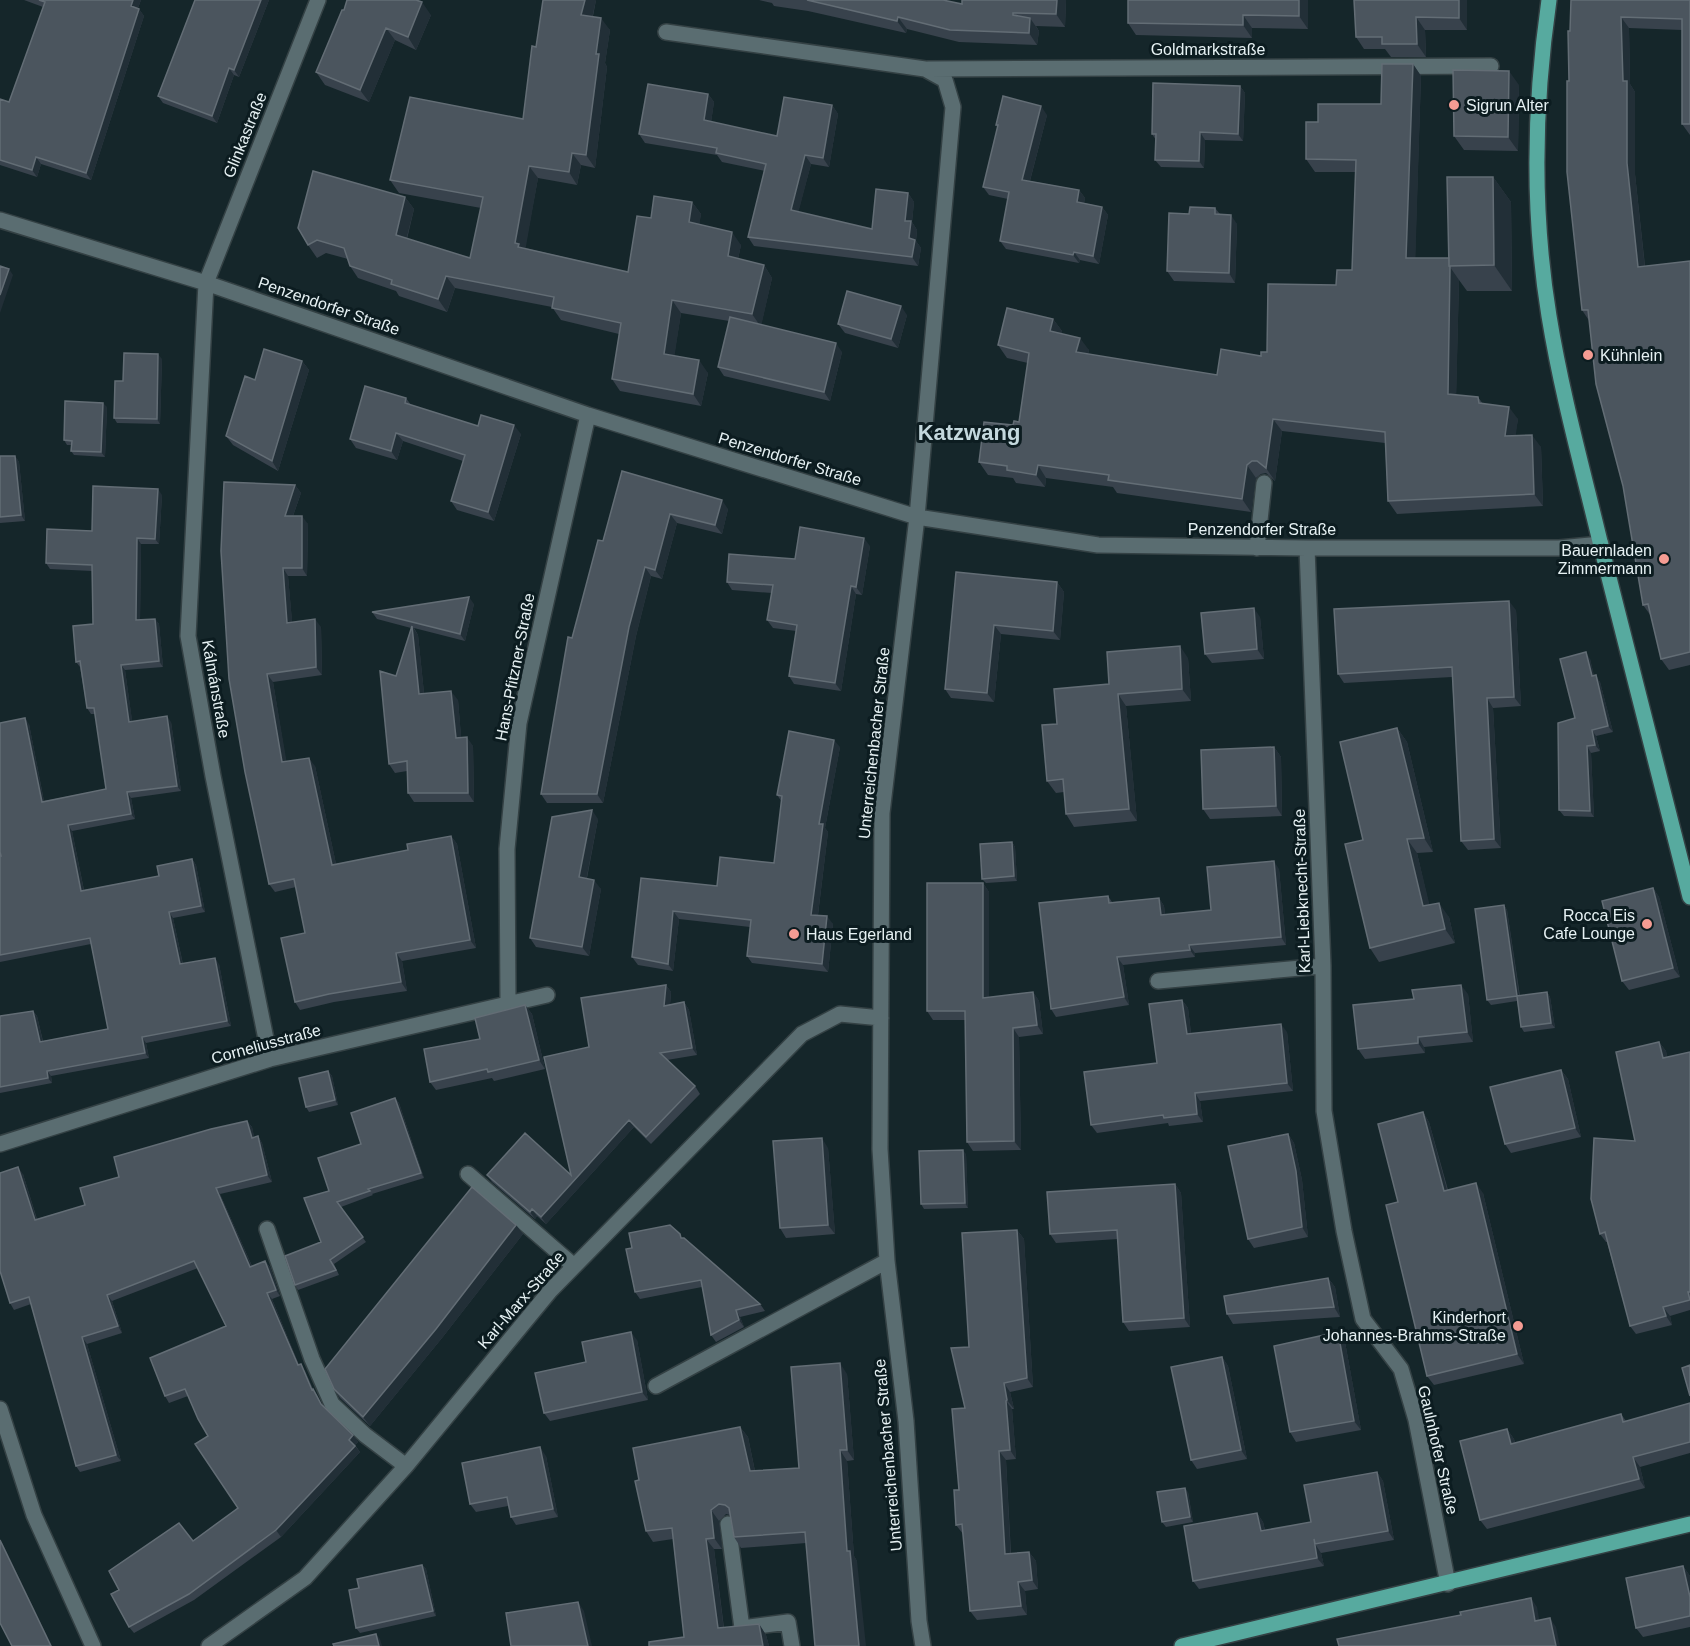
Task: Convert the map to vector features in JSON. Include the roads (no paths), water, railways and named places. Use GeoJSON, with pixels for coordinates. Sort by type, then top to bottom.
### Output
{"type":"FeatureCollection","features":[{"type":"Feature","properties":{"kind":"main road"},"geometry":{"type":"LineString","coordinates":[[1549,0],[1537,124],[1538,198],[1544,278],[1559,370],[1585,485],[1690,897]]}},
{"type":"Feature","properties":{"kind":"main road"},"geometry":{"type":"LineString","coordinates":[[1182,1646],[1448,1584],[1690,1524]]}},
{"type":"Feature","properties":{"kind":"street","name":"Glinkastraße"},"geometry":{"type":"LineString","coordinates":[[206,283],[318,0]]}},
{"type":"Feature","properties":{"kind":"street","name":"Goldmarkstraße"},"geometry":{"type":"LineString","coordinates":[[666,32],[925,69],[1491,66]]}},
{"type":"Feature","properties":{"kind":"street"},"geometry":{"type":"LineString","coordinates":[[917,517],[953,107],[945,80],[925,69]]}},
{"type":"Feature","properties":{"kind":"street","name":"Penzendorfer Straße"},"geometry":{"type":"LineString","coordinates":[[0,220],[206,283],[588,415],[917,517],[1098,545],[1257,548],[1559,548],[1601,544]]}},
{"type":"Feature","properties":{"kind":"street","name":"Kálmánstraße"},"geometry":{"type":"LineString","coordinates":[[206,283],[188,636],[213,776],[270,1059]]}},
{"type":"Feature","properties":{"kind":"street","name":"Hans-Pfitzner-Straße"},"geometry":{"type":"LineString","coordinates":[[508,1002],[507,849],[519,723],[588,415]]}},
{"type":"Feature","properties":{"kind":"street"},"geometry":{"type":"LineString","coordinates":[[1257,548],[1264,483]]}},
{"type":"Feature","properties":{"kind":"street","name":"Unterreichenbacher Straße"},"geometry":{"type":"LineString","coordinates":[[917,517],[882,813],[880,1149],[887,1262],[906,1421],[919,1621],[923,1646]]}},
{"type":"Feature","properties":{"kind":"street","name":"Karl-Liebknecht-Straße"},"geometry":{"type":"LineString","coordinates":[[1307,548],[1323,966],[1324,1111],[1344,1231]]}},
{"type":"Feature","properties":{"kind":"street"},"geometry":{"type":"LineString","coordinates":[[1158,981],[1323,966]]}},
{"type":"Feature","properties":{"kind":"street","name":"Corneliusstraße"},"geometry":{"type":"LineString","coordinates":[[0,1144],[270,1059],[546,995]]}},
{"type":"Feature","properties":{"kind":"street","name":"Karl-Marx-Straße"},"geometry":{"type":"LineString","coordinates":[[209,1646],[305,1578],[406,1466],[550,1291],[802,1034],[840,1014],[881,1018]]}},
{"type":"Feature","properties":{"kind":"street"},"geometry":{"type":"LineString","coordinates":[[468,1174],[574,1266]]}},
{"type":"Feature","properties":{"kind":"street"},"geometry":{"type":"LineString","coordinates":[[267,1229],[312,1359],[332,1404],[365,1435],[406,1466]]}},
{"type":"Feature","properties":{"kind":"street","name":"Gaulnhofer Straße"},"geometry":{"type":"LineString","coordinates":[[1344,1231],[1363,1319],[1401,1369],[1416,1420],[1448,1584]]}},
{"type":"Feature","properties":{"kind":"street"},"geometry":{"type":"LineString","coordinates":[[656,1386],[887,1262]]}},
{"type":"Feature","properties":{"kind":"street"},"geometry":{"type":"LineString","coordinates":[[0,1409],[34,1515],[93,1646]]}},
{"type":"Feature","properties":{"kind":"street"},"geometry":{"type":"LineString","coordinates":[[729,1524],[742,1628],[788,1622],[792,1646]]}},
{"type":"Feature","properties":{"kind":"place","name":"Sigrun Alter"},"geometry":{"type":"Point","coordinates":[1454,105]}},
{"type":"Feature","properties":{"kind":"place","name":"Kühnlein"},"geometry":{"type":"Point","coordinates":[1588,355]}},
{"type":"Feature","properties":{"kind":"place","name":"Bauernladen Zimmermann"},"geometry":{"type":"Point","coordinates":[1664,559]}},
{"type":"Feature","properties":{"kind":"place","name":"Rocca Eis Cafe Lounge"},"geometry":{"type":"Point","coordinates":[1647,924]}},
{"type":"Feature","properties":{"kind":"place","name":"Haus Egerland"},"geometry":{"type":"Point","coordinates":[794,934]}},
{"type":"Feature","properties":{"kind":"place","name":"Kinderhort Johannes-Brahms-Straße"},"geometry":{"type":"Point","coordinates":[1518,1326]}},
{"type":"Feature","properties":{"kind":"district","name":"Katzwang"},"geometry":{"type":"Point","coordinates":[969,432]}}]}
